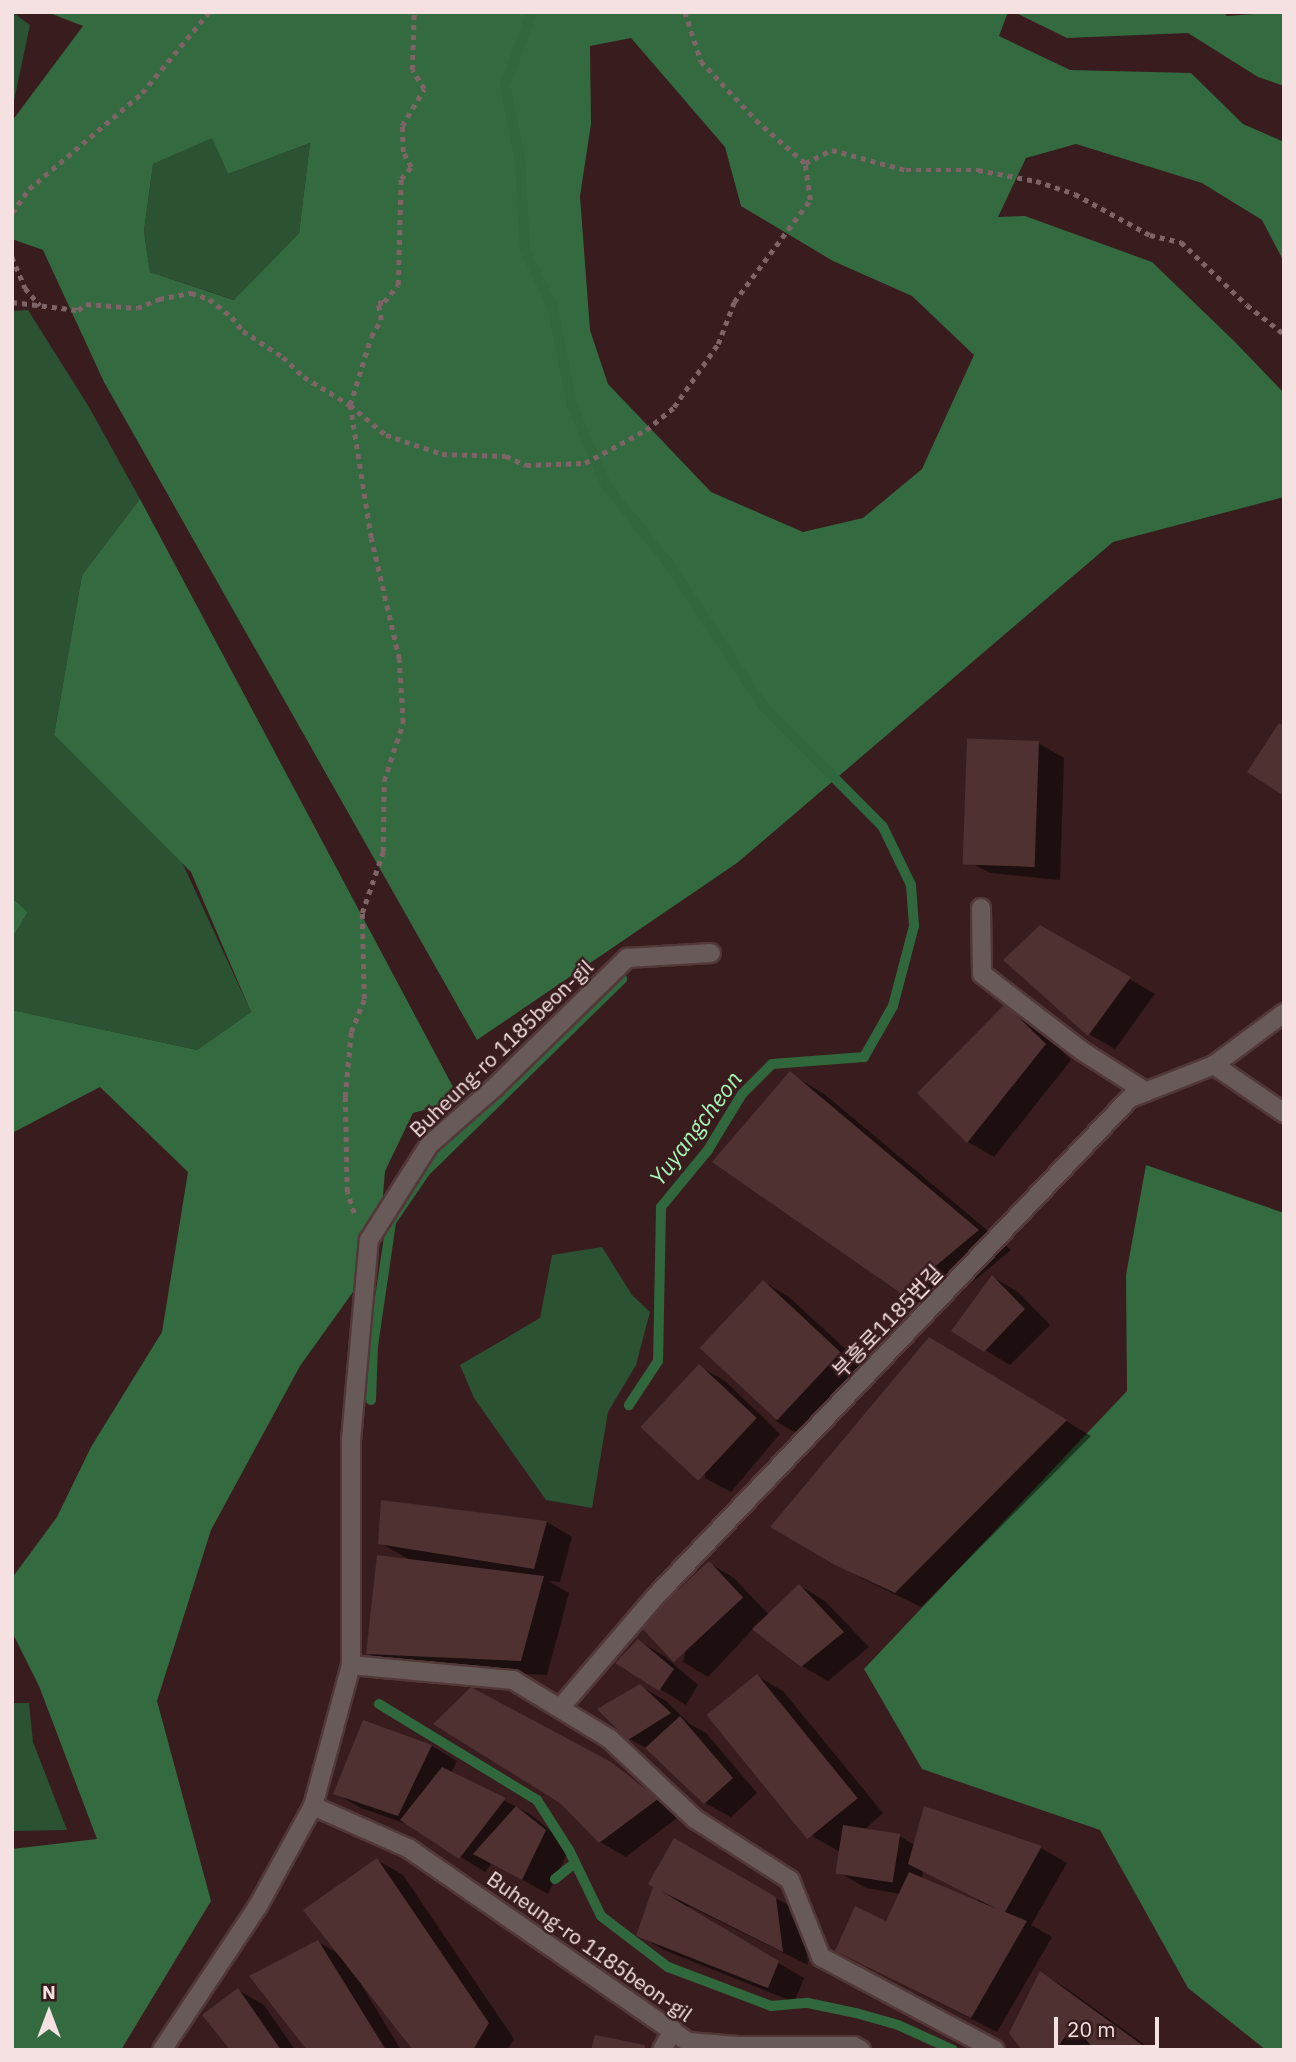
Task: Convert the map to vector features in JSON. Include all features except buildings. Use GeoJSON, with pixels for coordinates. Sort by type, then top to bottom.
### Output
{"type":"FeatureCollection","features":[{"type":"Feature","properties":{"kind":"lane"},"geometry":{"type":"LineString","coordinates":[[981,908],[982,975],[1082,1051],[1146,1092]]}},
{"type":"Feature","properties":{"kind":"lane","name":"Buheung-ro 1185beon-gil"},"geometry":{"type":"LineString","coordinates":[[162,2050],[258,1906],[313,1806],[351,1665],[351,1440],[368,1245],[394,1196],[429,1145],[495,1087],[626,958],[711,953]]}},
{"type":"Feature","properties":{"kind":"lane","name":"부흥로1185번길"},"geometry":{"type":"LineString","coordinates":[[559,1708],[655,1597],[1130,1098],[1214,1065],[1284,1013]]}},
{"type":"Feature","properties":{"kind":"lane"},"geometry":{"type":"LineString","coordinates":[[1214,1065],[1284,1113]]}},
{"type":"Feature","properties":{"kind":"lane"},"geometry":{"type":"LineString","coordinates":[[351,1665],[513,1680],[610,1739],[695,1819],[790,1880],[821,1956],[995,2050]]}},
{"type":"Feature","properties":{"kind":"lane","name":"Buheung-ro 1185beon-gil"},"geometry":{"type":"LineString","coordinates":[[313,1806],[408,1848],[688,2042],[738,2046],[854,2046],[861,2050]]}},
{"type":"Feature","properties":{"kind":"lane"},"geometry":{"type":"LineString","coordinates":[[662,2050],[673,2031]]}},
{"type":"Feature","properties":{"kind":"path"},"geometry":{"type":"LineString","coordinates":[[12,212],[29,189],[142,93],[209,12]]}},
{"type":"Feature","properties":{"kind":"path"},"geometry":{"type":"LineString","coordinates":[[368,1245],[363,1240],[347,1192],[345,1097],[351,1032],[364,999],[362,914],[383,852],[384,781],[403,723],[399,659],[374,552],[350,405],[371,337],[381,320],[377,303],[384,302],[398,285],[401,179],[411,167],[403,152],[402,126],[424,89],[412,71],[414,12]]}},
{"type":"Feature","properties":{"kind":"path"},"geometry":{"type":"LineString","coordinates":[[12,302],[78,310],[86,304],[109,303],[137,308],[176,295],[200,296],[232,317],[243,331],[283,357],[304,377],[350,405],[386,435],[442,454],[506,456],[526,465],[585,463],[646,430],[674,407],[707,364],[734,302],[810,200],[805,163],[755,120],[701,61],[685,12]]}},
{"type":"Feature","properties":{"kind":"path"},"geometry":{"type":"LineString","coordinates":[[805,163],[832,150],[906,170],[978,170],[1036,181],[1075,194],[1150,235],[1181,242],[1247,305],[1284,334]]}},
{"type":"Feature","properties":{"kind":"path"},"geometry":{"type":"LineString","coordinates":[[12,257],[25,288],[41,306]]}},
{"type":"Feature","properties":{"kind":"green space"},"geometry":{"type":"Polygon","coordinates":[[[12,12],[30,25],[12,110],[12,12]]]}},
{"type":"Feature","properties":{"kind":"green space"},"geometry":{"type":"Polygon","coordinates":[[[47,12],[1008,12],[999,36],[1070,70],[1191,73],[1243,124],[1284,142],[1284,262],[1262,220],[1202,183],[1076,144],[1026,158],[998,217],[1025,216],[1152,262],[1234,341],[1284,393],[1284,497],[1113,542],[737,863],[477,1040],[104,382],[43,250],[12,239],[12,121],[83,26],[47,12]],[[631,38],[590,46],[591,124],[580,196],[590,330],[608,384],[711,492],[803,532],[863,518],[922,469],[974,355],[912,296],[833,261],[741,206],[725,147],[631,38]],[[212,138],[153,164],[144,231],[150,272],[234,300],[299,233],[310,143],[228,174],[212,138]]]}},
{"type":"Feature","properties":{"kind":"green space"},"geometry":{"type":"Polygon","coordinates":[[[1014,12],[1223,12],[1227,16],[1284,12],[1284,86],[1258,77],[1188,33],[1067,38],[1014,12]]]}},
{"type":"Feature","properties":{"kind":"green space"},"geometry":{"type":"Polygon","coordinates":[[[212,137],[228,174],[310,143],[299,233],[235,300],[150,272],[144,231],[153,164],[212,137]]]}},
{"type":"Feature","properties":{"kind":"green space"},"geometry":{"type":"Polygon","coordinates":[[[28,310],[89,407],[140,499],[82,575],[54,735],[182,862],[251,1012],[197,1050],[12,1010],[12,938],[28,912],[12,898],[12,311],[28,310]]]}},
{"type":"Feature","properties":{"kind":"green space"},"geometry":{"type":"Polygon","coordinates":[[[140,499],[460,1100],[413,1113],[385,1171],[378,1257],[300,1366],[211,1530],[157,1701],[211,1901],[121,2050],[12,2050],[12,1849],[97,1839],[39,1686],[12,1632],[12,1578],[57,1517],[91,1447],[162,1332],[188,1172],[100,1087],[12,1133],[12,1010],[197,1050],[251,1012],[191,872],[54,735],[82,575],[140,499]]]}},
{"type":"Feature","properties":{"kind":"green space"},"geometry":{"type":"Polygon","coordinates":[[[12,898],[28,912],[12,938],[12,898]]]}},
{"type":"Feature","properties":{"kind":"green space"},"geometry":{"type":"Polygon","coordinates":[[[1146,1165],[1284,1213],[1284,2050],[1266,2050],[1188,1988],[1100,1830],[922,1769],[864,1669],[1127,1391],[1126,1275],[1146,1165]]]}},
{"type":"Feature","properties":{"kind":"green space"},"geometry":{"type":"Polygon","coordinates":[[[602,1247],[632,1295],[650,1312],[636,1365],[608,1412],[592,1508],[546,1500],[474,1398],[460,1365],[540,1318],[552,1255],[602,1247]]]}},
{"type":"Feature","properties":{"kind":"green space"},"geometry":{"type":"Polygon","coordinates":[[[12,1703],[29,1703],[33,1742],[67,1830],[12,1831],[12,1703]]]}},
{"type":"Feature","properties":{"kind":"waterway","name":"Yuyangcheon"},"geometry":{"type":"LineString","coordinates":[[532,12],[505,85],[520,160],[525,250],[552,305],[572,405],[606,485],[668,563],[763,706],[883,827],[911,885],[914,926],[893,1006],[864,1057],[772,1064],[742,1094],[708,1150],[661,1207],[658,1361],[629,1405]]}},
{"type":"Feature","properties":{"kind":"waterway"},"geometry":{"type":"LineString","coordinates":[[371,1400],[373,1346],[391,1222],[425,1172],[622,979]]}},
{"type":"Feature","properties":{"kind":"waterway"},"geometry":{"type":"LineString","coordinates":[[379,1704],[537,1800],[569,1850],[601,1916],[668,1967],[771,2006],[808,2003],[856,2013],[898,2025],[953,2050]]}},
{"type":"Feature","properties":{"kind":"waterway"},"geometry":{"type":"LineString","coordinates":[[555,1879],[575,1863]]}}]}
